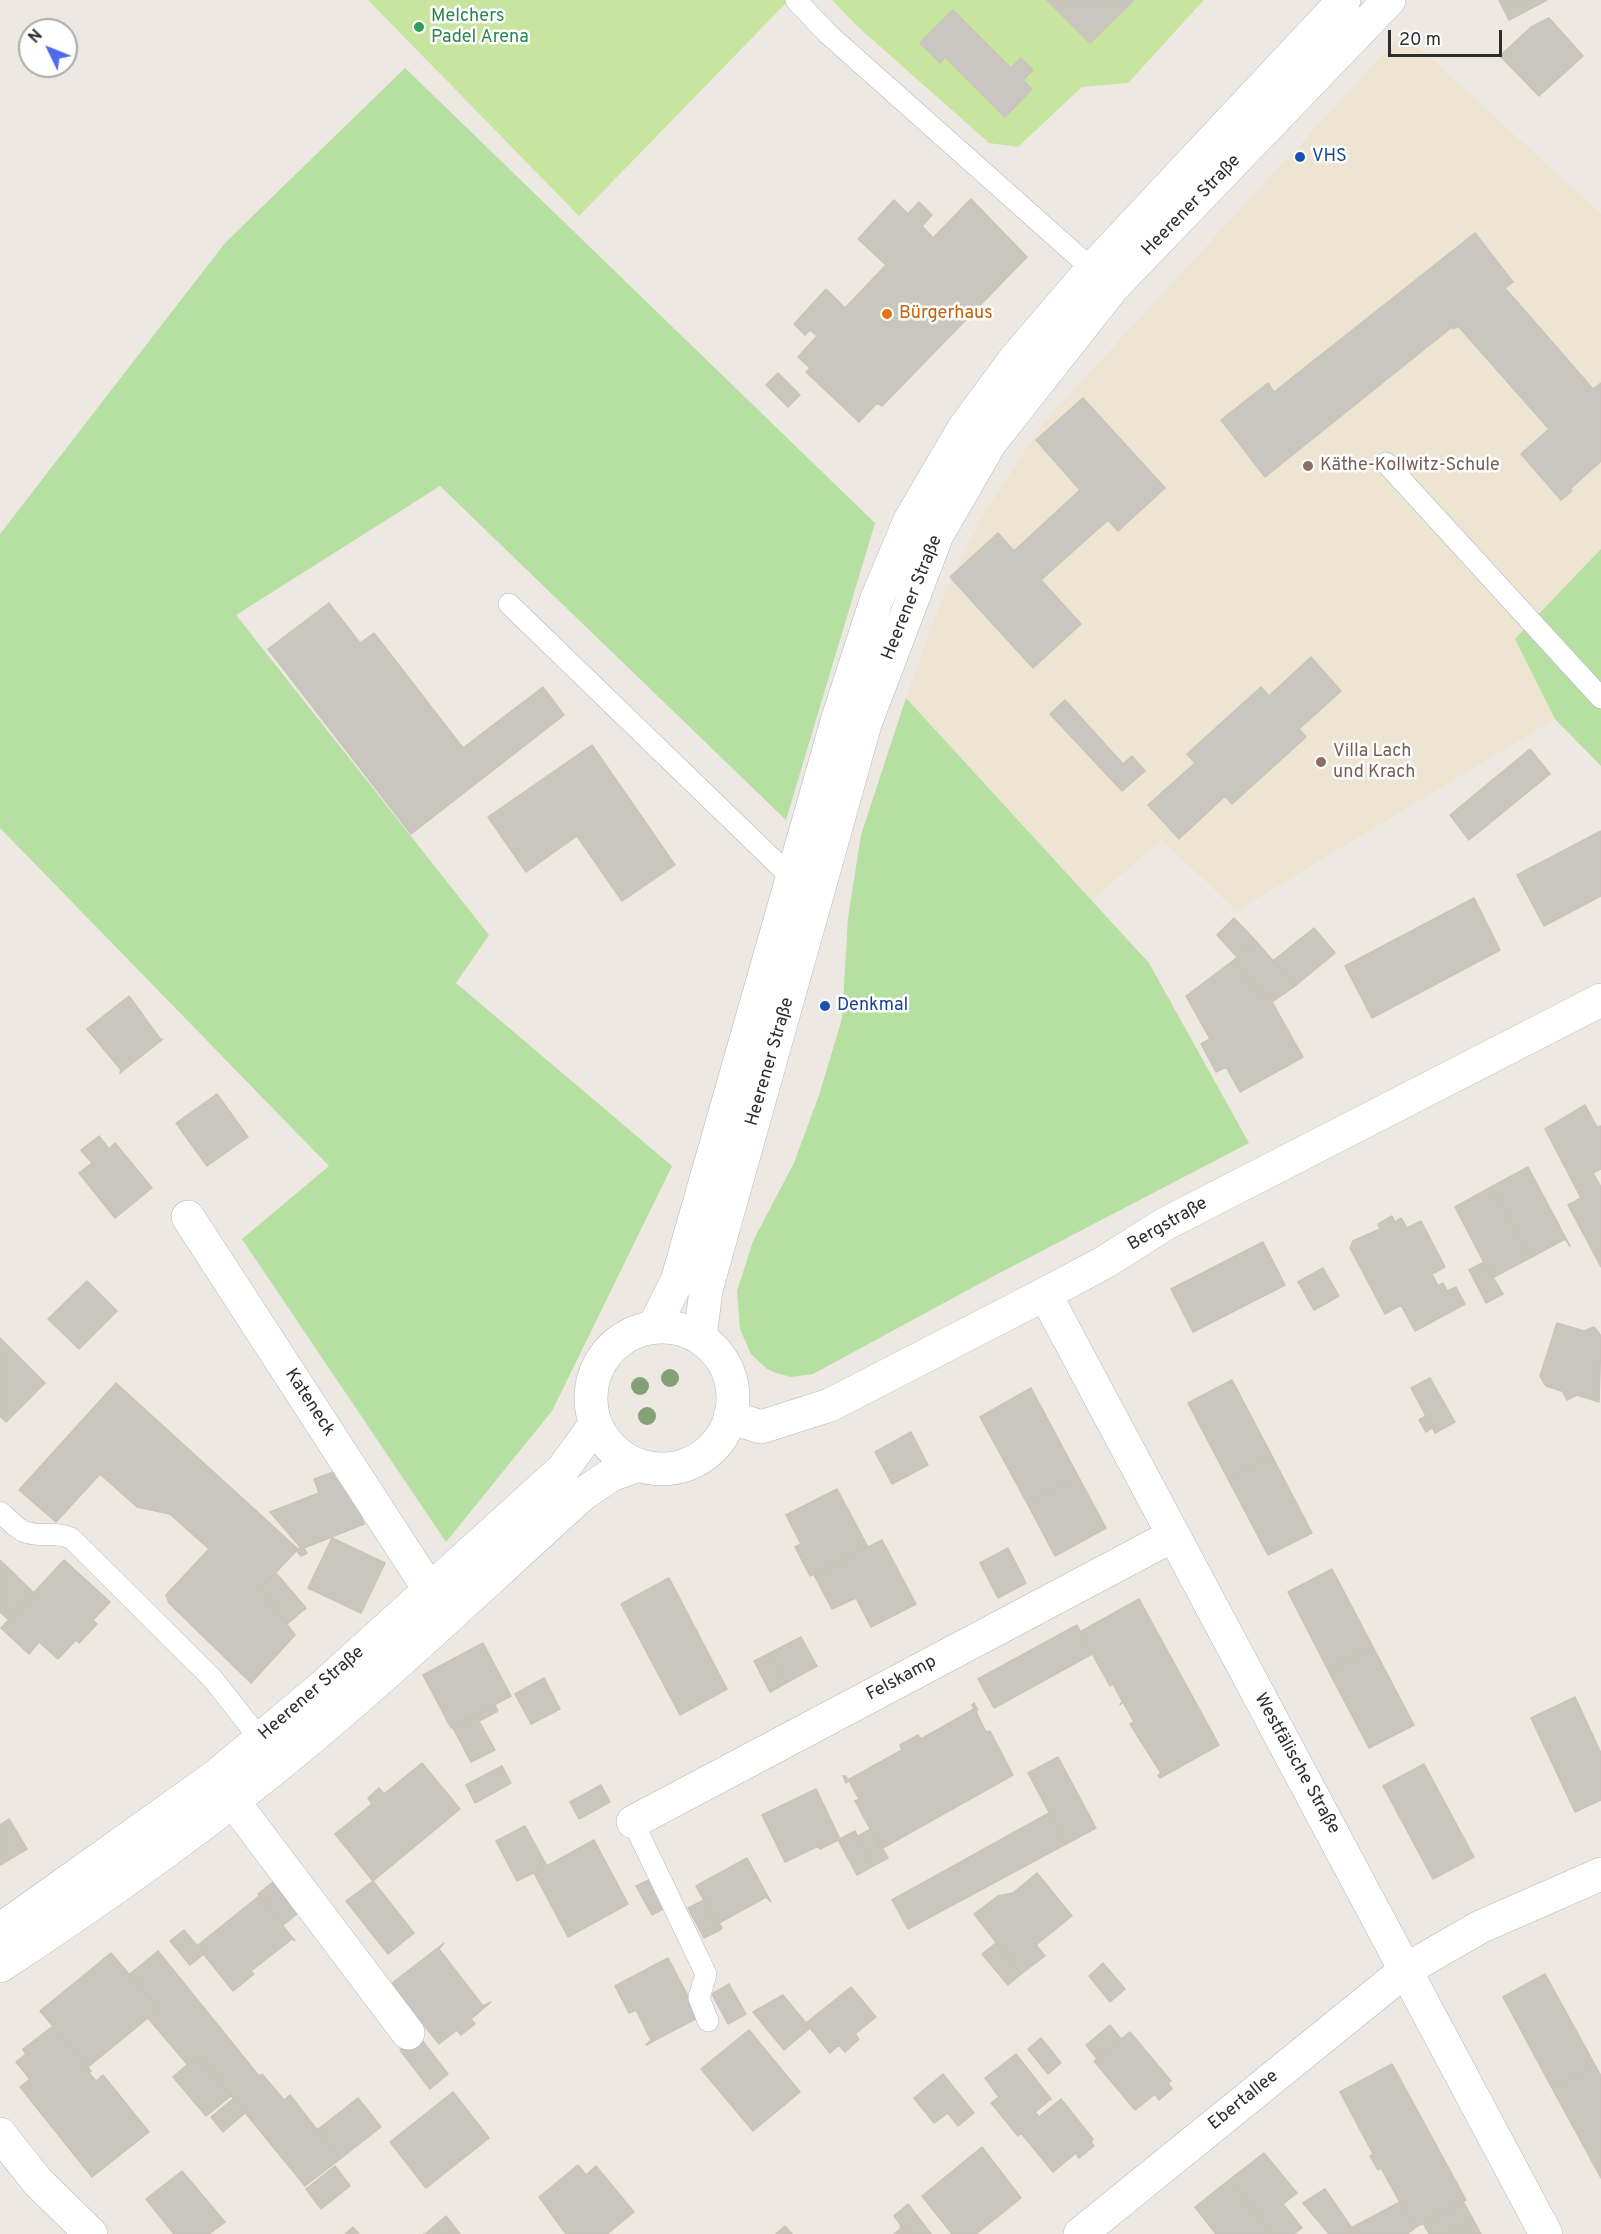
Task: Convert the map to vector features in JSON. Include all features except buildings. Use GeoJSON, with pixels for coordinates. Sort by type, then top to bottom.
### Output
{"type":"FeatureCollection","features":[{"type":"Feature","properties":{"kind":"main road","name":"Heerener Straße"},"geometry":{"type":"LineString","coordinates":[[700,1338],[706,1290],[865,724],[904,616],[937,535],[990,443],[1102,278],[1344,0]]}},
{"type":"Feature","properties":{"kind":"main road","name":"Heerener Straße"},"geometry":{"type":"LineString","coordinates":[[654,1327],[677,1281],[838,718],[876,601],[910,520],[964,428],[1015,359],[1102,278],[1389,0]]}},
{"type":"Feature","properties":{"kind":"main road","name":"Bergstraße"},"geometry":{"type":"LineString","coordinates":[[730,1417],[761,1427],[830,1405],[1105,1262],[1165,1224],[1601,1000]]}},
{"type":"Feature","properties":{"kind":"main road","name":"Kateneck"},"geometry":{"type":"LineString","coordinates":[[188,1217],[429,1589]]}},
{"type":"Feature","properties":{"kind":"main road","name":"Westfälische Straße"},"geometry":{"type":"LineString","coordinates":[[1045,1294],[1172,1536],[1407,1969],[1546,2234]]}},
{"type":"Feature","properties":{"kind":"main road","name":"Heerener Straße"},"geometry":{"type":"LineString","coordinates":[[654,1327],[678,1328],[700,1338],[719,1357],[731,1381],[733,1399],[730,1417],[720,1438],[704,1455],[684,1465],[661,1469],[638,1465],[621,1456],[606,1443],[596,1425],[591,1404],[592,1382],[600,1362],[614,1345],[632,1333],[654,1327]]}},
{"type":"Feature","properties":{"kind":"main road","name":"Heerener Straße"},"geometry":{"type":"LineString","coordinates":[[0,1930],[116,1850],[216,1776],[320,1689],[563,1469],[596,1425]]}},
{"type":"Feature","properties":{"kind":"main road","name":"Heerener Straße"},"geometry":{"type":"LineString","coordinates":[[0,1966],[61,1926],[233,1801],[343,1711],[583,1494],[611,1475],[638,1465]]}},
{"type":"Feature","properties":{"kind":"main road","name":"Felskamp"},"geometry":{"type":"LineString","coordinates":[[633,1822],[1172,1536]]}},
{"type":"Feature","properties":{"kind":"main road"},"geometry":{"type":"LineString","coordinates":[[233,1801],[408,2033]]}},
{"type":"Feature","properties":{"kind":"main road","name":"Ebertallee"},"geometry":{"type":"LineString","coordinates":[[1080,2234],[1407,1969],[1480,1927],[1601,1874]]}},
{"type":"Feature","properties":{"kind":"main road"},"geometry":{"type":"LineString","coordinates":[[0,2134],[38,2182],[91,2234]]}},
{"type":"Feature","properties":{"kind":"lane"},"geometry":{"type":"LineString","coordinates":[[796,0],[827,33],[1102,278]]}},
{"type":"Feature","properties":{"kind":"lane"},"geometry":{"type":"LineString","coordinates":[[1386,463],[1601,698]]}},
{"type":"Feature","properties":{"kind":"lane"},"geometry":{"type":"LineString","coordinates":[[509,604],[792,878]]}},
{"type":"Feature","properties":{"kind":"lane"},"geometry":{"type":"LineString","coordinates":[[0,1512],[22,1531],[42,1535],[63,1534],[71,1538],[212,1678],[260,1739]]}},
{"type":"Feature","properties":{"kind":"lane"},"geometry":{"type":"LineString","coordinates":[[633,1822],[706,1974],[699,1998],[708,2021]]}},
{"type":"Feature","properties":{"kind":"shaded area","name":"Käthe-Kollwitz-Schule"},"geometry":{"type":"Polygon","coordinates":[[[1403,33],[1601,214],[1601,549],[1515,639],[1555,719],[1236,911],[1162,839],[1092,900],[906,698],[941,601],[986,510],[1045,421],[1403,33]]]}},
{"type":"Feature","properties":{"kind":"green space"},"geometry":{"type":"Polygon","coordinates":[[[368,0],[789,0],[579,216],[368,0]]]}},
{"type":"Feature","properties":{"kind":"green space"},"geometry":{"type":"Polygon","coordinates":[[[832,0],[1204,0],[1128,83],[1082,87],[1018,147],[989,143],[857,26],[832,0]]]}},
{"type":"Feature","properties":{"kind":"green space"},"geometry":{"type":"Polygon","coordinates":[[[405,68],[875,523],[786,820],[440,486],[236,615],[489,935],[456,983],[672,1166],[552,1411],[446,1542],[242,1239],[329,1166],[0,828],[0,534],[225,243],[405,68]]]}},
{"type":"Feature","properties":{"kind":"green space"},"geometry":{"type":"Polygon","coordinates":[[[1601,549],[1601,766],[1555,719],[1515,639],[1601,549]]]}},
{"type":"Feature","properties":{"kind":"green space"},"geometry":{"type":"Polygon","coordinates":[[[906,698],[1149,963],[1249,1143],[990,1278],[813,1374],[791,1377],[767,1369],[751,1354],[740,1329],[737,1291],[753,1241],[794,1163],[819,1095],[842,1019],[848,918],[861,835],[906,698]]]}},
{"type":"Feature","properties":{"kind":"place","name":"Melchers Padel Arena"},"geometry":{"type":"Point","coordinates":[419,27]}},
{"type":"Feature","properties":{"kind":"place","name":"VHS"},"geometry":{"type":"Point","coordinates":[1300,157]}},
{"type":"Feature","properties":{"kind":"place","name":"Bürgerhaus"},"geometry":{"type":"Point","coordinates":[887,314]}},
{"type":"Feature","properties":{"kind":"place","name":"Käthe-Kollwitz-Schule"},"geometry":{"type":"Point","coordinates":[1308,466]}},
{"type":"Feature","properties":{"kind":"place","name":"Villa Lach und Krach"},"geometry":{"type":"Point","coordinates":[1321,762]}},
{"type":"Feature","properties":{"kind":"place","name":"Denkmal"},"geometry":{"type":"Point","coordinates":[825,1006]}}]}
